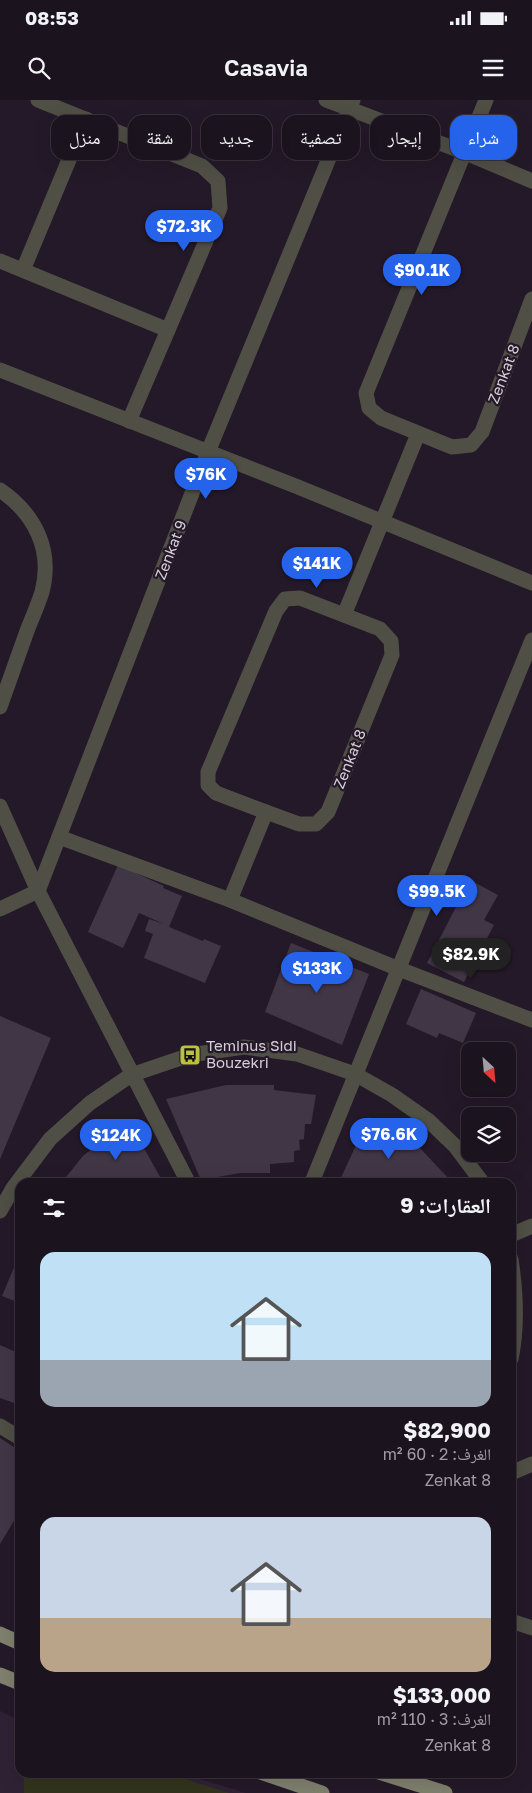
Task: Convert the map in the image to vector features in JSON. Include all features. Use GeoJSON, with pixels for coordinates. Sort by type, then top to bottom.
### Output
{"type":"FeatureCollection","features":[{"type":"Feature","properties":{"kind":"main road"},"geometry":{"type":"LineString","coordinates":[[0,1634],[15,1641]]}},
{"type":"Feature","properties":{"kind":"main road"},"geometry":{"type":"LineString","coordinates":[[0,1675],[15,1681]]}},
{"type":"Feature","properties":{"kind":"main road"},"geometry":{"type":"LineString","coordinates":[[278,1778],[322,1793]]}},
{"type":"Feature","properties":{"kind":"main road"},"geometry":{"type":"LineString","coordinates":[[398,1778],[445,1793]]}},
{"type":"Feature","properties":{"kind":"street"},"geometry":{"type":"LineString","coordinates":[[38,100],[76,115]]}},
{"type":"Feature","properties":{"kind":"street"},"geometry":{"type":"LineString","coordinates":[[326,100],[351,105],[450,146]]}},
{"type":"Feature","properties":{"kind":"street"},"geometry":{"type":"LineString","coordinates":[[480,115],[486,100]]}},
{"type":"Feature","properties":{"kind":"street","name":"Zenkat 9"},"geometry":{"type":"LineString","coordinates":[[38,891],[208,452],[351,105]]}},
{"type":"Feature","properties":{"kind":"street"},"geometry":{"type":"LineString","coordinates":[[118,132],[202,166],[218,181],[220,208],[129,421]]}},
{"type":"Feature","properties":{"kind":"street"},"geometry":{"type":"LineString","coordinates":[[23,270],[69,160]]}},
{"type":"Feature","properties":{"kind":"street"},"geometry":{"type":"LineString","coordinates":[[344,615],[418,434],[381,418],[368,408],[366,393],[463,160]]}},
{"type":"Feature","properties":{"kind":"street"},"geometry":{"type":"LineString","coordinates":[[482,160],[532,181]]}},
{"type":"Feature","properties":{"kind":"street"},"geometry":{"type":"LineString","coordinates":[[0,261],[168,330]]}},
{"type":"Feature","properties":{"kind":"street","name":"Zenkat 8"},"geometry":{"type":"LineString","coordinates":[[418,434],[452,447],[470,445],[482,432],[532,299]]}},
{"type":"Feature","properties":{"kind":"street"},"geometry":{"type":"LineString","coordinates":[[0,370],[298,487],[532,583]]}},
{"type":"Feature","properties":{"kind":"street"},"geometry":{"type":"LineString","coordinates":[[0,490],[28,515],[39,534],[45,552],[46,568],[42,592],[0,707]]}},
{"type":"Feature","properties":{"kind":"street","name":"Zenkat 8"},"geometry":{"type":"LineString","coordinates":[[300,598],[344,615],[380,629],[391,641],[392,655],[328,812],[316,824],[299,824],[216,792],[208,786],[208,772],[276,611],[285,599],[300,598]]}},
{"type":"Feature","properties":{"kind":"street"},"geometry":{"type":"LineString","coordinates":[[314,1178],[532,640]]}},
{"type":"Feature","properties":{"kind":"street"},"geometry":{"type":"LineString","coordinates":[[0,806],[38,891],[186,1178]]}},
{"type":"Feature","properties":{"kind":"street"},"geometry":{"type":"LineString","coordinates":[[230,900],[266,812]]}},
{"type":"Feature","properties":{"kind":"street"},"geometry":{"type":"LineString","coordinates":[[59,837],[230,900],[532,1020]]}},
{"type":"Feature","properties":{"kind":"street"},"geometry":{"type":"LineString","coordinates":[[0,909],[38,891]]}},
{"type":"Feature","properties":{"kind":"street"},"geometry":{"type":"LineString","coordinates":[[21,1178],[50,1139],[90,1103],[131,1074],[190,1055],[244,1047],[297,1054],[356,1074],[392,1095],[429,1121],[455,1146],[479,1178]]}},
{"type":"Feature","properties":{"kind":"street"},"geometry":{"type":"LineString","coordinates":[[0,1211],[15,1187]]}},
{"type":"Feature","properties":{"kind":"street"},"geometry":{"type":"LineString","coordinates":[[516,1233],[532,1226]]}},
{"type":"Feature","properties":{"kind":"street"},"geometry":{"type":"LineString","coordinates":[[0,1426],[15,1435]]}},
{"type":"Feature","properties":{"kind":"street"},"geometry":{"type":"LineString","coordinates":[[516,1470],[532,1464]]}},
{"type":"Feature","properties":{"kind":"street"},"geometry":{"type":"LineString","coordinates":[[516,1623],[532,1628]]}},
{"type":"Feature","properties":{"kind":"shaded area"},"geometry":{"type":"Polygon","coordinates":[[[0,1711],[15,1718],[15,1778],[196,1778],[246,1793],[0,1793],[0,1711]]]}},
{"type":"Feature","properties":{"kind":"green space"},"geometry":{"type":"Polygon","coordinates":[[[24,1778],[182,1778],[229,1793],[24,1793],[24,1778]]]}},
{"type":"Feature","properties":{"kind":"building"},"geometry":{"type":"Polygon","coordinates":[[[118,865],[182,896],[169,927],[221,946],[205,983],[144,958],[153,934],[145,931],[149,919],[164,924],[139,913],[123,948],[88,932],[118,865]]]}},
{"type":"Feature","properties":{"kind":"building"},"geometry":{"type":"Polygon","coordinates":[[[470,880],[498,895],[484,920],[494,925],[464,982],[427,963],[470,880]]]}},
{"type":"Feature","properties":{"kind":"building"},"geometry":{"type":"Polygon","coordinates":[[[291,943],[369,974],[342,1045],[265,1012],[291,943]]]}},
{"type":"Feature","properties":{"kind":"building"},"geometry":{"type":"Polygon","coordinates":[[[421,989],[476,1013],[463,1042],[439,1033],[437,1038],[406,1024],[421,989]]]}},
{"type":"Feature","properties":{"kind":"building"},"geometry":{"type":"Polygon","coordinates":[[[0,1016],[51,1038],[0,1159],[0,1016]]]}},
{"type":"Feature","properties":{"kind":"building"},"geometry":{"type":"Polygon","coordinates":[[[226,1085],[274,1085],[274,1090],[316,1095],[311,1124],[305,1124],[304,1139],[299,1140],[300,1150],[294,1151],[294,1162],[270,1164],[270,1173],[240,1173],[212,1178],[200,1178],[166,1099],[226,1085]]]}},
{"type":"Feature","properties":{"kind":"building"},"geometry":{"type":"Polygon","coordinates":[[[369,1117],[411,1149],[416,1144],[448,1178],[341,1178],[369,1117]]]}},
{"type":"Feature","properties":{"kind":"building"},"geometry":{"type":"Polygon","coordinates":[[[128,1120],[161,1178],[65,1178],[83,1156],[128,1120]]]}},
{"type":"Feature","properties":{"kind":"building"},"geometry":{"type":"Polygon","coordinates":[[[15,1265],[15,1301],[2,1296],[15,1265]]]}},
{"type":"Feature","properties":{"kind":"building"},"geometry":{"type":"Polygon","coordinates":[[[0,1345],[15,1352],[15,1403],[0,1398],[0,1345]]]}},
{"type":"Feature","properties":{"kind":"building"},"geometry":{"type":"Polygon","coordinates":[[[0,1438],[15,1448],[15,1519],[0,1544],[0,1438]]]}},
{"type":"Feature","properties":{"kind":"place","name":"Teminus Sidi Bouzekri"},"geometry":{"type":"Point","coordinates":[190,1055]}}]}
